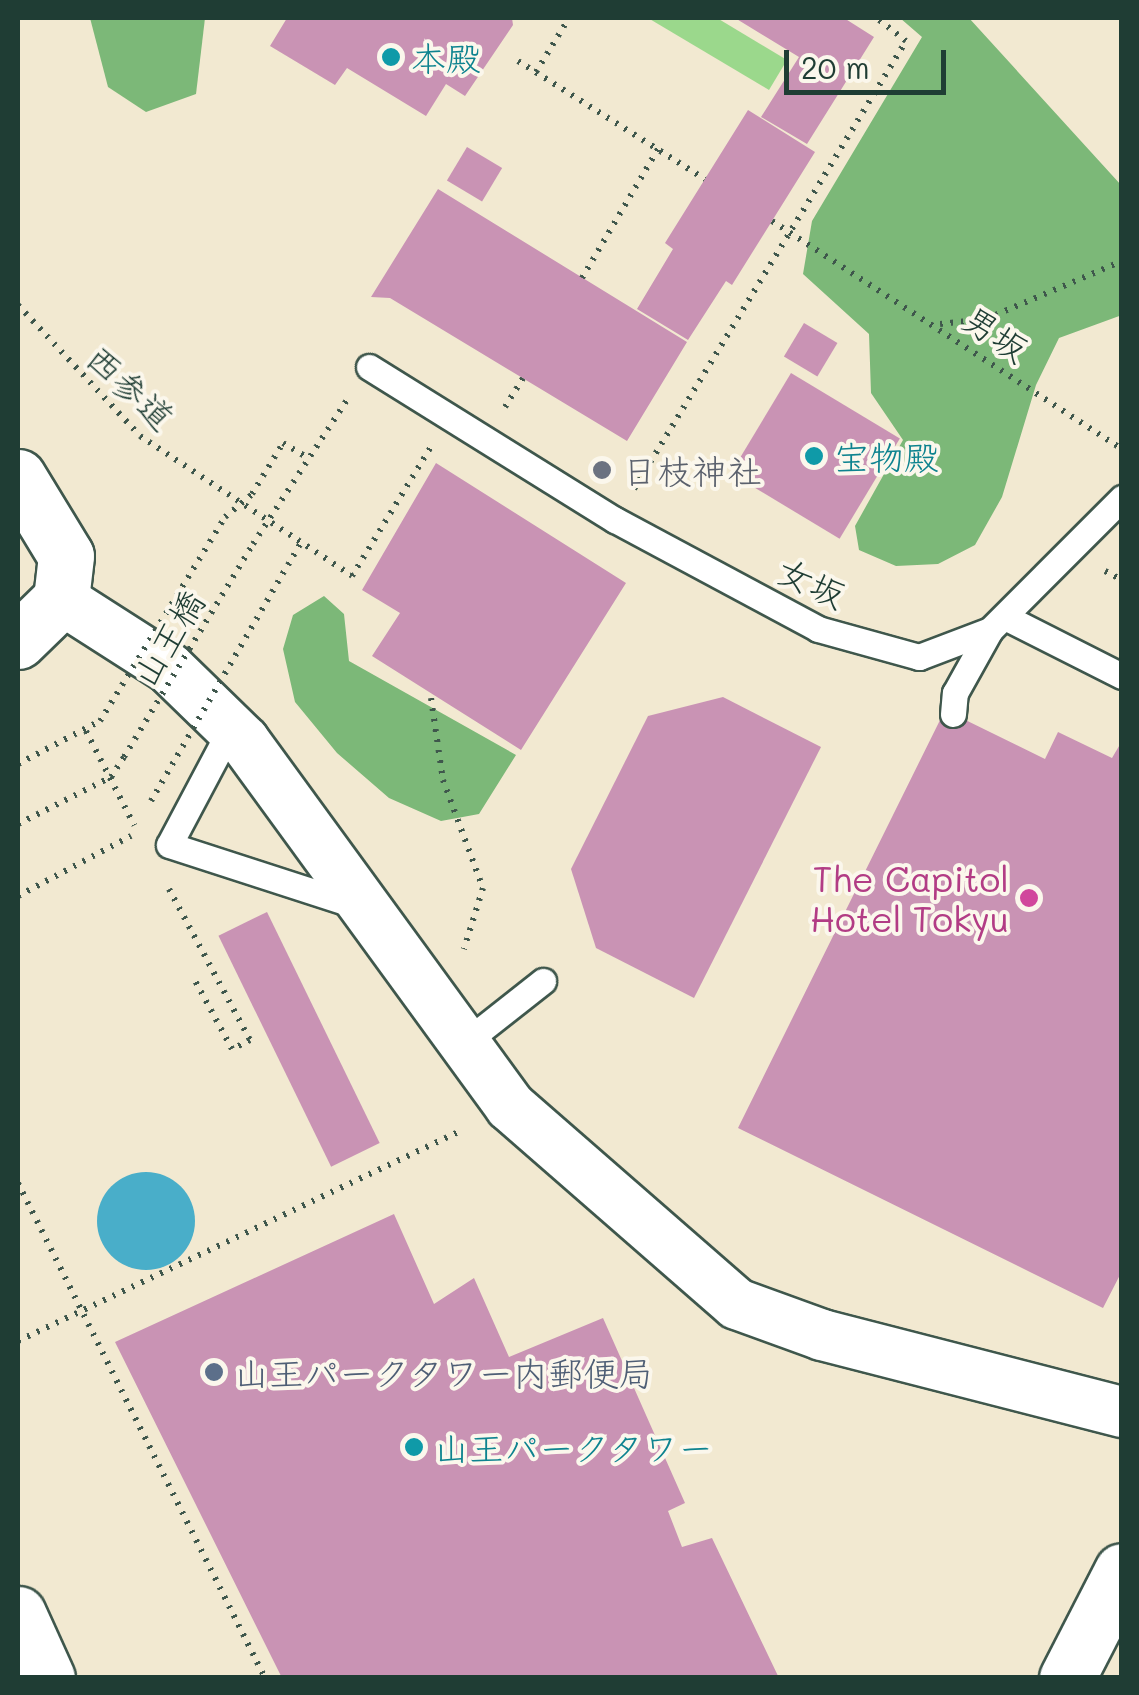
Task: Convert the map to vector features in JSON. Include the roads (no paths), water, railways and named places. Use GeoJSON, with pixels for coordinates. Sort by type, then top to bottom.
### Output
{"type":"FeatureCollection","features":[{"type":"Feature","properties":{"kind":"street"},"geometry":{"type":"LineString","coordinates":[[18,477],[66,556],[61,600],[18,641]]}},
{"type":"Feature","properties":{"kind":"street"},"geometry":{"type":"LineString","coordinates":[[61,600],[169,668],[231,728],[510,1106],[737,1304],[822,1335],[1122,1412]]}},
{"type":"Feature","properties":{"kind":"street"},"geometry":{"type":"LineString","coordinates":[[1067,1678],[1122,1571]]}},
{"type":"Feature","properties":{"kind":"street"},"geometry":{"type":"LineString","coordinates":[[18,1614],[47,1678]]}},
{"type":"Feature","properties":{"kind":"lane","name":"女坂"},"geometry":{"type":"LineString","coordinates":[[369,368],[615,520],[818,629],[919,657],[997,623]]}},
{"type":"Feature","properties":{"kind":"lane"},"geometry":{"type":"LineString","coordinates":[[954,714],[956,693],[997,623],[1122,498]]}},
{"type":"Feature","properties":{"kind":"lane"},"geometry":{"type":"LineString","coordinates":[[997,623],[1122,676]]}},
{"type":"Feature","properties":{"kind":"lane"},"geometry":{"type":"LineString","coordinates":[[231,728],[169,845],[364,908]]}},
{"type":"Feature","properties":{"kind":"lane"},"geometry":{"type":"LineString","coordinates":[[463,1044],[543,981]]}},
{"type":"Feature","properties":{"kind":"water"},"geometry":{"type":"Polygon","coordinates":[[[146,1172],[165,1176],[181,1186],[191,1202],[195,1221],[191,1240],[181,1256],[165,1266],[146,1270],[127,1266],[111,1256],[101,1240],[97,1221],[101,1202],[111,1186],[127,1176],[146,1172]]]}},
{"type":"Feature","properties":{"kind":"place","name":"本殿"},"geometry":{"type":"Point","coordinates":[391,57]}},
{"type":"Feature","properties":{"kind":"place","name":"宝物殿"},"geometry":{"type":"Point","coordinates":[814,456]}},
{"type":"Feature","properties":{"kind":"place","name":"日枝神社"},"geometry":{"type":"Point","coordinates":[602,470]}},
{"type":"Feature","properties":{"kind":"place","name":"The Capitol Hotel Tokyu"},"geometry":{"type":"Point","coordinates":[1029,898]}},
{"type":"Feature","properties":{"kind":"place","name":"山王パークタワー内郵便局"},"geometry":{"type":"Point","coordinates":[214,1372]}},
{"type":"Feature","properties":{"kind":"place","name":"山王パークタワー"},"geometry":{"type":"Point","coordinates":[414,1447]}}]}
